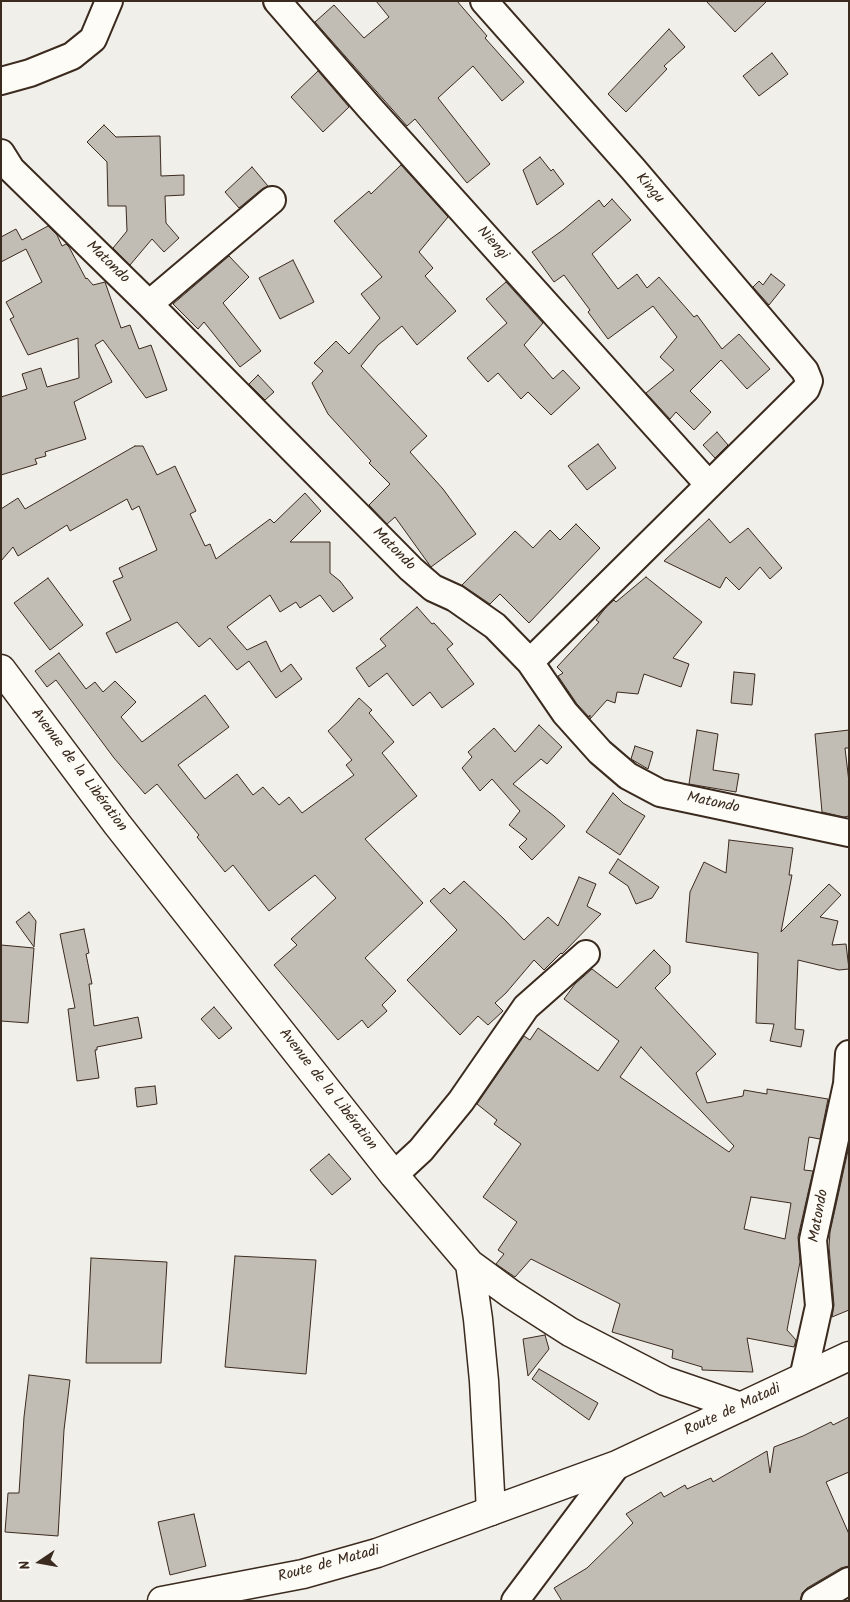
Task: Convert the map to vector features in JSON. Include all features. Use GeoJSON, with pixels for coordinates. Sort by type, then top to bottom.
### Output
{"type":"FeatureCollection","features":[{"type":"Feature","properties":{"kind":"main road","name":"Avenue de la Libération"},"geometry":{"type":"LineString","coordinates":[[1,669],[117,824],[394,1175],[470,1264],[511,1294],[570,1332],[665,1381],[740,1407]]}},
{"type":"Feature","properties":{"kind":"main road"},"geometry":{"type":"LineString","coordinates":[[470,1264],[484,1381],[491,1512]]}},
{"type":"Feature","properties":{"kind":"main road","name":"Route de Matadi"},"geometry":{"type":"LineString","coordinates":[[162,1601],[242,1593],[377,1553],[617,1465],[849,1356]]}},
{"type":"Feature","properties":{"kind":"street"},"geometry":{"type":"LineString","coordinates":[[1,82],[30,73],[72,56],[93,39],[109,1]]}},
{"type":"Feature","properties":{"kind":"street","name":"Niengi"},"geometry":{"type":"LineString","coordinates":[[277,1],[369,107],[709,485]]}},
{"type":"Feature","properties":{"kind":"street","name":"Kingu"},"geometry":{"type":"LineString","coordinates":[[484,1],[646,184],[805,371],[809,381],[806,390],[709,485]]}},
{"type":"Feature","properties":{"kind":"street","name":"Matondo"},"geometry":{"type":"LineString","coordinates":[[1,153],[11,168],[149,304],[411,569],[433,588],[455,598],[495,626],[530,662],[564,713],[600,752],[628,776],[660,793],[849,832]]}},
{"type":"Feature","properties":{"kind":"street"},"geometry":{"type":"LineString","coordinates":[[149,304],[272,200]]}},
{"type":"Feature","properties":{"kind":"street"},"geometry":{"type":"LineString","coordinates":[[530,662],[709,485]]}},
{"type":"Feature","properties":{"kind":"street"},"geometry":{"type":"LineString","coordinates":[[394,1175],[421,1150],[461,1101],[526,1007],[586,954]]}},
{"type":"Feature","properties":{"kind":"street","name":"Matondo"},"geometry":{"type":"LineString","coordinates":[[803,1378],[819,1306],[813,1240],[847,1084],[849,1054]]}},
{"type":"Feature","properties":{"kind":"street"},"geometry":{"type":"LineString","coordinates":[[515,1601],[617,1465]]}},
{"type":"Feature","properties":{"kind":"street"},"geometry":{"type":"LineString","coordinates":[[815,1601],[849,1580]]}},
{"type":"Feature","properties":{"kind":"building"},"geometry":{"type":"Polygon","coordinates":[[[376,1],[457,1],[487,36],[485,38],[524,82],[502,101],[473,66],[438,98],[490,164],[467,183],[415,119],[407,126],[315,22],[334,5],[364,38],[389,17],[376,1]]]}},
{"type":"Feature","properties":{"kind":"building"},"geometry":{"type":"Polygon","coordinates":[[[706,1],[767,1],[735,32],[706,1]]]}},
{"type":"Feature","properties":{"kind":"building"},"geometry":{"type":"Polygon","coordinates":[[[669,29],[685,47],[664,66],[667,69],[626,112],[608,94],[669,29]]]}},
{"type":"Feature","properties":{"kind":"building"},"geometry":{"type":"Polygon","coordinates":[[[772,53],[788,74],[759,96],[743,76],[772,53]]]}},
{"type":"Feature","properties":{"kind":"building"},"geometry":{"type":"Polygon","coordinates":[[[318,71],[349,107],[323,132],[291,97],[318,71]]]}},
{"type":"Feature","properties":{"kind":"building"},"geometry":{"type":"Polygon","coordinates":[[[104,125],[116,137],[160,136],[161,176],[184,175],[184,195],[165,196],[166,223],[179,238],[164,252],[152,239],[130,265],[113,248],[127,231],[126,206],[108,206],[107,162],[87,142],[104,125]]]}},
{"type":"Feature","properties":{"kind":"building"},"geometry":{"type":"Polygon","coordinates":[[[540,157],[551,171],[553,169],[564,184],[537,205],[523,170],[540,157]]]}},
{"type":"Feature","properties":{"kind":"building"},"geometry":{"type":"Polygon","coordinates":[[[401,165],[448,217],[419,252],[433,268],[425,276],[456,311],[417,345],[402,326],[378,345],[361,366],[427,436],[410,452],[443,489],[476,534],[431,567],[395,517],[387,524],[369,505],[390,484],[369,463],[371,461],[328,414],[312,383],[323,371],[314,363],[336,341],[349,354],[380,318],[361,294],[382,277],[334,221],[369,191],[371,194],[401,165]]]}},
{"type":"Feature","properties":{"kind":"building"},"geometry":{"type":"Polygon","coordinates":[[[252,167],[268,186],[239,208],[225,192],[252,167]]]}},
{"type":"Feature","properties":{"kind":"building"},"geometry":{"type":"Polygon","coordinates":[[[612,199],[631,220],[592,254],[618,289],[637,274],[647,288],[659,277],[694,317],[697,315],[722,349],[739,334],[770,369],[747,389],[721,360],[690,391],[711,412],[694,430],[676,412],[670,419],[646,393],[674,370],[660,357],[677,337],[653,306],[608,339],[588,312],[590,310],[564,275],[554,282],[532,252],[563,230],[599,200],[604,207],[612,199]]]}},
{"type":"Feature","properties":{"kind":"building"},"geometry":{"type":"Polygon","coordinates":[[[48,226],[57,235],[62,246],[66,244],[69,247],[86,279],[93,285],[105,282],[121,328],[130,325],[139,349],[151,345],[167,390],[146,398],[103,340],[95,345],[112,382],[74,402],[86,439],[45,452],[46,456],[35,459],[37,464],[1,475],[1,397],[27,389],[22,374],[41,368],[47,387],[79,378],[78,338],[28,355],[10,319],[14,317],[6,302],[42,282],[26,249],[1,262],[1,237],[16,229],[22,240],[48,226]]]}},
{"type":"Feature","properties":{"kind":"building"},"geometry":{"type":"Polygon","coordinates":[[[229,256],[249,277],[223,303],[261,351],[240,367],[204,322],[198,329],[173,304],[229,256]]]}},
{"type":"Feature","properties":{"kind":"building"},"geometry":{"type":"Polygon","coordinates":[[[293,260],[314,302],[280,319],[259,278],[293,260]]]}},
{"type":"Feature","properties":{"kind":"building"},"geometry":{"type":"Polygon","coordinates":[[[771,274],[785,285],[769,305],[753,287],[759,281],[763,285],[771,274]]]}},
{"type":"Feature","properties":{"kind":"building"},"geometry":{"type":"Polygon","coordinates":[[[506,282],[543,323],[524,345],[553,379],[563,370],[580,388],[551,415],[528,392],[521,399],[498,373],[488,382],[467,358],[507,323],[486,299],[506,282]]]}},
{"type":"Feature","properties":{"kind":"building"},"geometry":{"type":"Polygon","coordinates":[[[258,375],[274,392],[265,400],[249,384],[258,375]]]}},
{"type":"Feature","properties":{"kind":"building"},"geometry":{"type":"Polygon","coordinates":[[[717,432],[728,445],[715,458],[703,445],[717,432]]]}},
{"type":"Feature","properties":{"kind":"building"},"geometry":{"type":"Polygon","coordinates":[[[598,444],[616,468],[587,490],[568,466],[598,444]]]}},
{"type":"Feature","properties":{"kind":"building"},"geometry":{"type":"Polygon","coordinates":[[[135,446],[143,446],[157,475],[175,466],[196,511],[190,514],[205,546],[210,544],[216,559],[270,519],[274,523],[305,493],[321,511],[290,542],[330,542],[330,573],[340,581],[353,598],[333,612],[320,595],[300,608],[296,602],[280,612],[270,595],[227,627],[247,650],[266,641],[281,672],[291,664],[302,679],[276,698],[249,661],[237,670],[210,638],[199,647],[177,622],[116,653],[106,633],[131,620],[113,581],[123,577],[119,568],[157,550],[139,506],[132,510],[127,499],[70,531],[67,525],[18,556],[13,547],[1,561],[1,509],[18,498],[25,509],[135,446]]]}},
{"type":"Feature","properties":{"kind":"building"},"geometry":{"type":"Polygon","coordinates":[[[709,519],[730,543],[748,528],[782,568],[770,579],[760,567],[739,590],[726,577],[720,588],[664,561],[709,519]]]}},
{"type":"Feature","properties":{"kind":"building"},"geometry":{"type":"Polygon","coordinates":[[[576,524],[600,548],[529,623],[500,594],[490,604],[462,585],[515,531],[533,548],[550,530],[560,540],[576,524]]]}},
{"type":"Feature","properties":{"kind":"building"},"geometry":{"type":"Polygon","coordinates":[[[646,577],[702,622],[673,658],[689,664],[681,687],[644,674],[638,694],[617,692],[615,703],[607,700],[590,719],[590,715],[589,717],[577,704],[558,676],[563,673],[557,667],[599,622],[596,620],[607,606],[614,600],[616,602],[646,577]]]}},
{"type":"Feature","properties":{"kind":"building"},"geometry":{"type":"Polygon","coordinates":[[[48,578],[83,625],[50,650],[14,603],[48,578]]]}},
{"type":"Feature","properties":{"kind":"building"},"geometry":{"type":"Polygon","coordinates":[[[417,607],[453,644],[447,649],[474,684],[442,708],[430,692],[413,706],[387,673],[369,687],[356,668],[386,646],[380,639],[417,607]]]}},
{"type":"Feature","properties":{"kind":"building"},"geometry":{"type":"Polygon","coordinates":[[[59,653],[86,689],[95,682],[103,692],[115,681],[136,702],[121,717],[142,742],[205,695],[229,727],[178,765],[205,799],[237,774],[253,795],[263,787],[279,805],[289,797],[302,813],[354,775],[346,765],[352,760],[328,731],[359,698],[372,710],[369,713],[394,742],[382,753],[417,796],[365,839],[423,903],[365,958],[396,991],[382,1005],[387,1011],[368,1028],[362,1020],[338,1040],[274,965],[297,945],[291,939],[336,898],[315,875],[269,911],[233,865],[225,872],[197,837],[199,835],[157,784],[145,794],[114,758],[56,680],[47,687],[35,671],[59,653]]]}},
{"type":"Feature","properties":{"kind":"building"},"geometry":{"type":"Polygon","coordinates":[[[734,672],[755,674],[752,705],[731,703],[734,672]]]}},
{"type":"Feature","properties":{"kind":"building"},"geometry":{"type":"Polygon","coordinates":[[[539,725],[562,747],[547,764],[541,759],[513,784],[565,826],[532,860],[519,847],[527,839],[509,825],[520,811],[492,779],[480,791],[462,768],[472,757],[468,752],[494,728],[515,752],[539,725]]]}},
{"type":"Feature","properties":{"kind":"building"},"geometry":{"type":"Polygon","coordinates":[[[697,730],[718,734],[713,770],[739,774],[736,792],[689,784],[697,730]]]}},
{"type":"Feature","properties":{"kind":"building"},"geometry":{"type":"Polygon","coordinates":[[[849,730],[849,748],[845,748],[849,782],[849,816],[844,817],[822,812],[815,734],[849,730]]]}},
{"type":"Feature","properties":{"kind":"building"},"geometry":{"type":"Polygon","coordinates":[[[635,746],[653,752],[648,769],[631,759],[635,746]]]}},
{"type":"Feature","properties":{"kind":"building"},"geometry":{"type":"Polygon","coordinates":[[[613,793],[623,803],[645,816],[620,855],[586,832],[613,793]]]}},
{"type":"Feature","properties":{"kind":"building"},"geometry":{"type":"Polygon","coordinates":[[[729,840],[793,848],[789,875],[792,875],[781,932],[829,884],[841,895],[820,917],[838,921],[832,945],[846,944],[849,969],[839,970],[798,960],[795,1029],[804,1030],[801,1047],[770,1041],[774,1024],[756,1023],[758,953],[686,942],[690,892],[704,862],[726,873],[729,840]]]}},
{"type":"Feature","properties":{"kind":"building"},"geometry":{"type":"Polygon","coordinates":[[[618,859],[659,887],[652,898],[636,904],[628,886],[609,873],[618,859]]]}},
{"type":"Feature","properties":{"kind":"building"},"geometry":{"type":"Polygon","coordinates":[[[579,877],[596,884],[587,906],[601,914],[544,970],[534,960],[495,1003],[503,1011],[488,1025],[478,1016],[460,1035],[407,980],[457,930],[430,901],[444,888],[450,894],[464,881],[524,940],[548,917],[558,926],[579,877]]]}},
{"type":"Feature","properties":{"kind":"building"},"geometry":{"type":"Polygon","coordinates":[[[29,912],[36,921],[34,947],[16,922],[29,912]]]}},
{"type":"Feature","properties":{"kind":"building"},"geometry":{"type":"Polygon","coordinates":[[[84,929],[89,953],[86,954],[92,984],[89,984],[94,1026],[138,1017],[142,1038],[97,1047],[97,1050],[95,1050],[99,1078],[77,1081],[68,1009],[75,1008],[60,934],[84,929]]]}},
{"type":"Feature","properties":{"kind":"building"},"geometry":{"type":"Polygon","coordinates":[[[1,945],[34,948],[28,1023],[1,1021],[1,945]]]}},
{"type":"Feature","properties":{"kind":"building"},"geometry":{"type":"Polygon","coordinates":[[[654,950],[670,966],[670,973],[655,988],[716,1054],[696,1073],[707,1103],[743,1096],[744,1090],[767,1094],[767,1089],[828,1099],[820,1139],[809,1137],[804,1170],[813,1171],[798,1237],[800,1262],[787,1330],[796,1340],[794,1347],[747,1338],[753,1372],[702,1370],[702,1367],[672,1358],[673,1350],[612,1332],[620,1304],[531,1259],[515,1277],[496,1264],[504,1254],[498,1250],[517,1222],[483,1197],[521,1144],[494,1124],[497,1120],[477,1104],[524,1036],[530,1040],[538,1028],[598,1071],[619,1041],[564,999],[575,984],[592,969],[617,988],[654,950]],[[641,1047],[620,1077],[729,1152],[734,1146],[641,1047]],[[751,1197],[744,1229],[785,1239],[791,1203],[751,1197]]]}},
{"type":"Feature","properties":{"kind":"building"},"geometry":{"type":"Polygon","coordinates":[[[214,1007],[232,1028],[219,1039],[201,1019],[214,1007]]]}},
{"type":"Feature","properties":{"kind":"building"},"geometry":{"type":"Polygon","coordinates":[[[155,1086],[157,1104],[137,1107],[135,1088],[155,1086]]]}},
{"type":"Feature","properties":{"kind":"building"},"geometry":{"type":"Polygon","coordinates":[[[849,1146],[849,1310],[832,1317],[834,1305],[829,1247],[830,1232],[849,1146]]]}},
{"type":"Feature","properties":{"kind":"building"},"geometry":{"type":"Polygon","coordinates":[[[329,1154],[351,1179],[332,1195],[310,1170],[329,1154]]]}},
{"type":"Feature","properties":{"kind":"building"},"geometry":{"type":"Polygon","coordinates":[[[235,1256],[316,1260],[306,1374],[225,1367],[235,1256]]]}},
{"type":"Feature","properties":{"kind":"building"},"geometry":{"type":"Polygon","coordinates":[[[91,1258],[167,1262],[161,1363],[86,1363],[91,1258]]]}},
{"type":"Feature","properties":{"kind":"building"},"geometry":{"type":"Polygon","coordinates":[[[545,1335],[549,1349],[528,1376],[523,1339],[545,1335]]]}},
{"type":"Feature","properties":{"kind":"building"},"geometry":{"type":"Polygon","coordinates":[[[539,1369],[598,1403],[589,1420],[532,1379],[539,1369]]]}},
{"type":"Feature","properties":{"kind":"building"},"geometry":{"type":"Polygon","coordinates":[[[29,1375],[70,1380],[64,1430],[58,1536],[5,1532],[8,1493],[19,1493],[29,1375]]]}},
{"type":"Feature","properties":{"kind":"building"},"geometry":{"type":"Polygon","coordinates":[[[849,1417],[849,1472],[826,1482],[849,1534],[849,1566],[841,1568],[807,1588],[802,1593],[800,1601],[562,1601],[554,1588],[587,1568],[633,1523],[626,1514],[661,1492],[664,1497],[685,1485],[687,1489],[711,1478],[713,1482],[767,1451],[770,1473],[774,1447],[803,1436],[831,1422],[833,1425],[849,1417]]]}},
{"type":"Feature","properties":{"kind":"building"},"geometry":{"type":"Polygon","coordinates":[[[194,1514],[206,1566],[170,1575],[158,1522],[194,1514]]]}}]}
